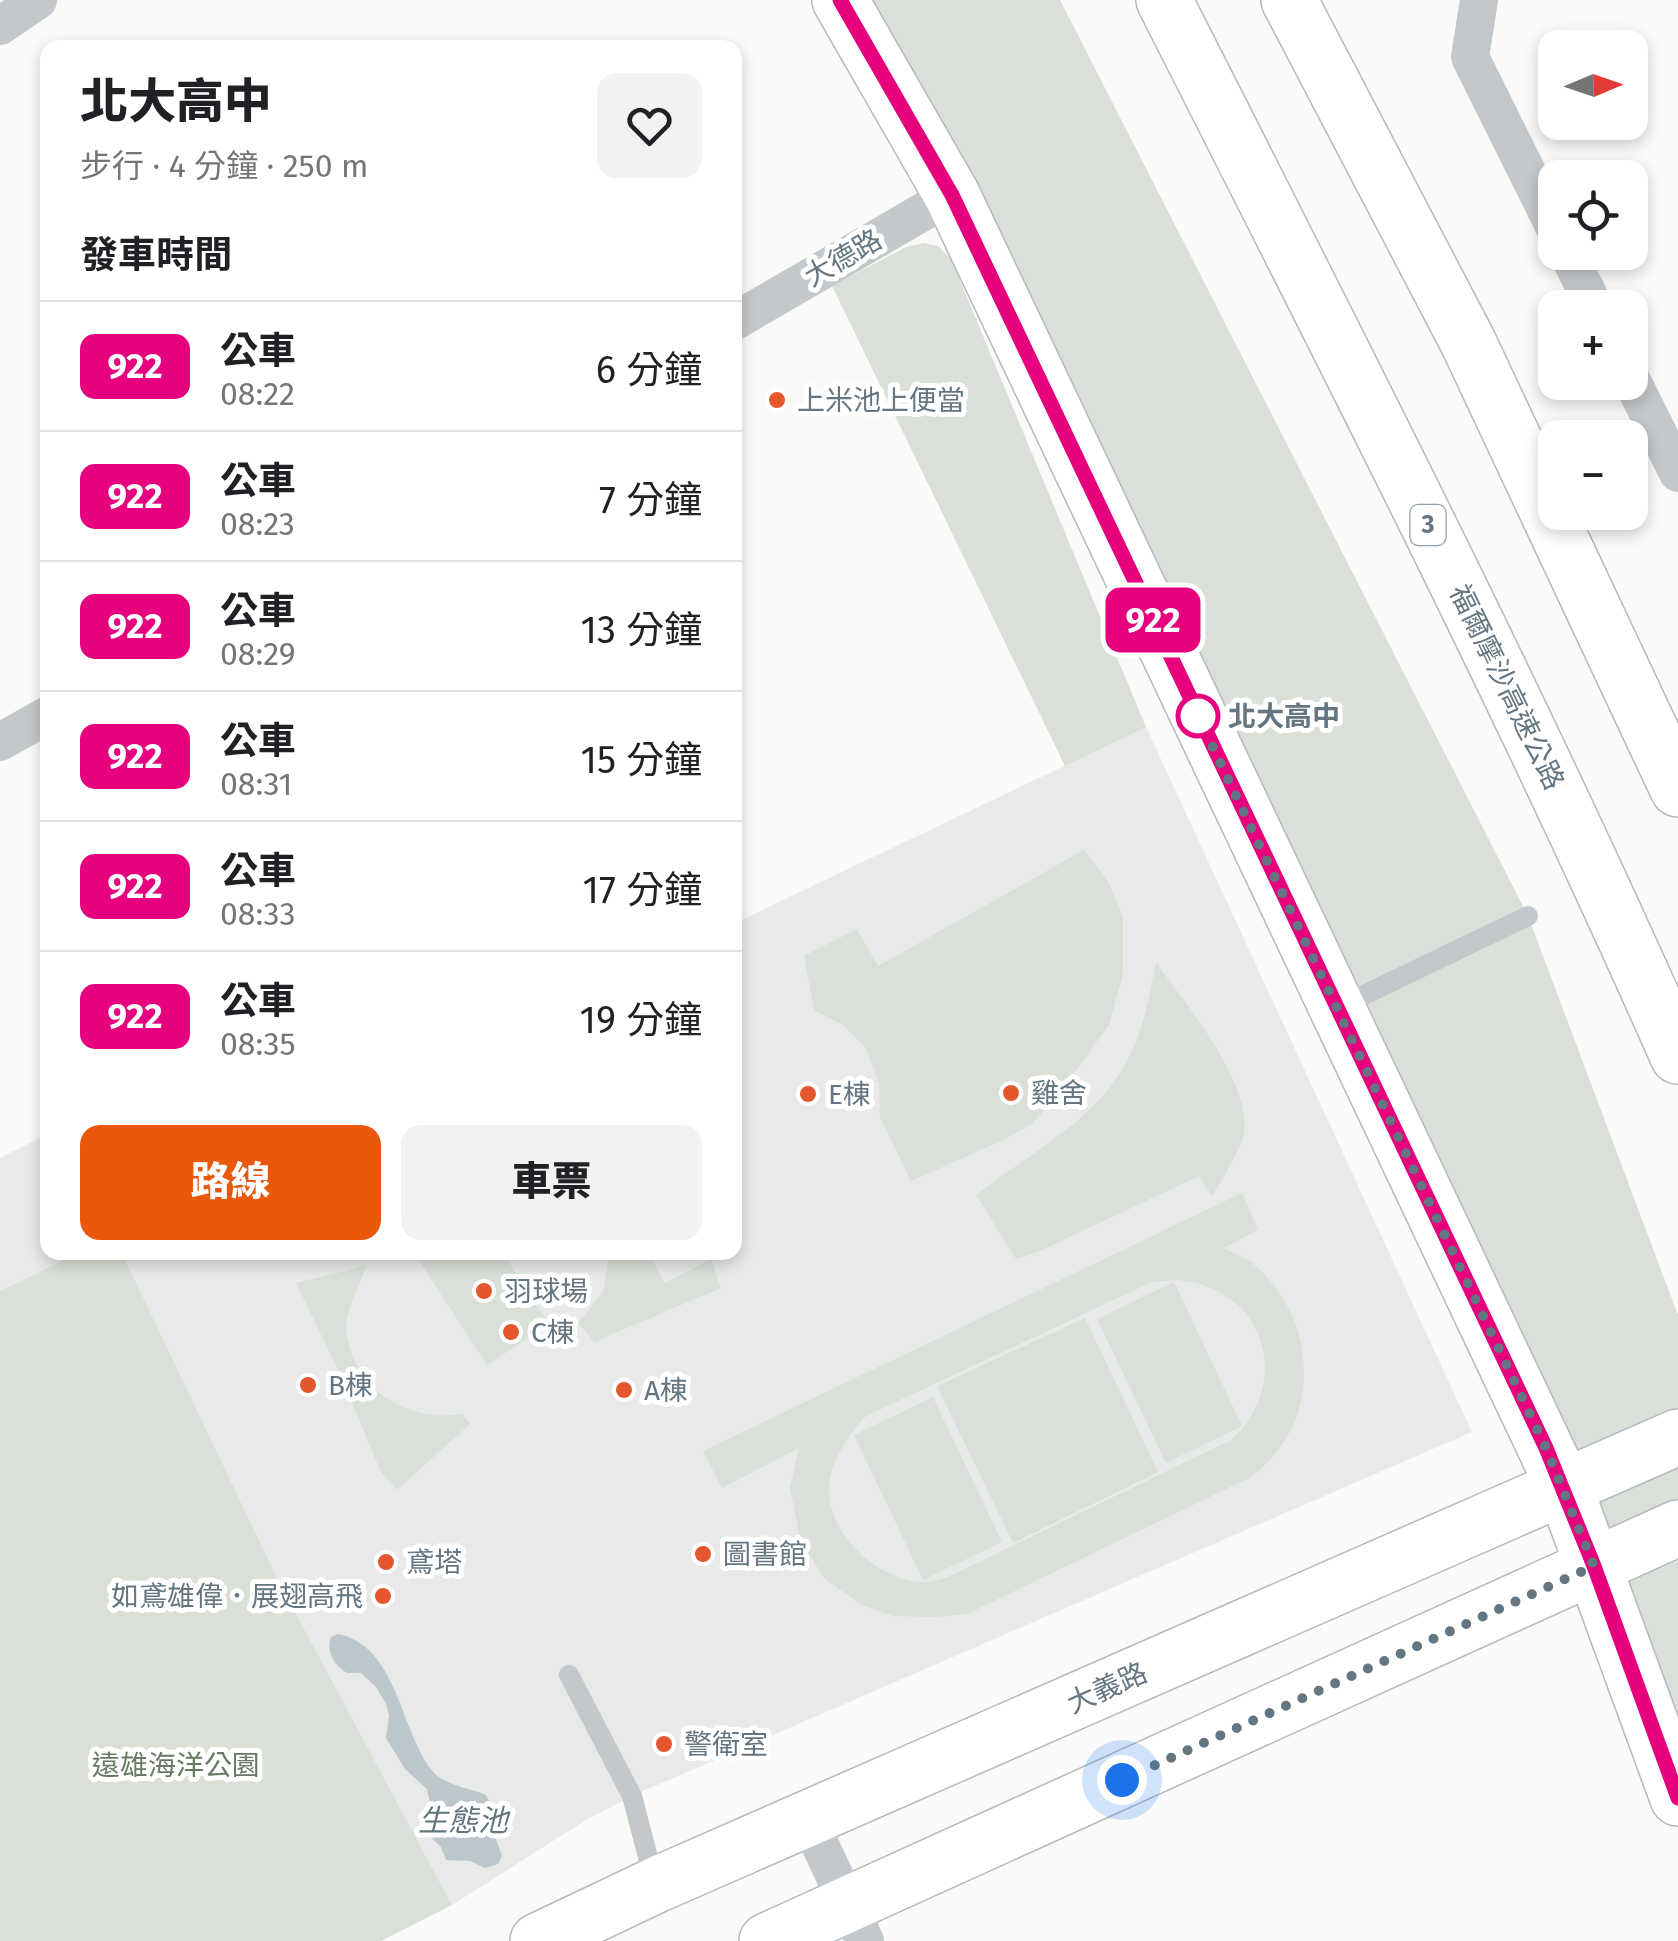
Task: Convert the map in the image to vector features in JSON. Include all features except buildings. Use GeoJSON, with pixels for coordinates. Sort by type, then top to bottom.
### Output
{"type":"FeatureCollection","features":[{"type":"Feature","properties":{"kind":"main road"},"geometry":{"type":"LineString","coordinates":[[840,0],[952,195],[1564,1489],[1678,1798]]}},
{"type":"Feature","properties":{"kind":"main road","name":"福爾摩沙高速公路"},"geometry":{"type":"LineString","coordinates":[[1164,0],[1510,692],[1596,871],[1678,1056]]}},
{"type":"Feature","properties":{"kind":"main road"},"geometry":{"type":"LineString","coordinates":[[1290,0],[1468,342],[1678,789]]}},
{"type":"Feature","properties":{"kind":"main road","name":"大義路"},"geometry":{"type":"LineString","coordinates":[[538,1941],[1678,1437]]}},
{"type":"Feature","properties":{"kind":"main road"},"geometry":{"type":"LineString","coordinates":[[767,1941],[856,1922],[1678,1528]]}},
{"type":"Feature","properties":{"kind":"street"},"geometry":{"type":"LineString","coordinates":[[0,26],[38,0]]}},
{"type":"Feature","properties":{"kind":"street"},"geometry":{"type":"LineString","coordinates":[[1480,0],[1470,57],[1538,194]]}},
{"type":"Feature","properties":{"kind":"street","name":"大德路"},"geometry":{"type":"LineString","coordinates":[[742,317],[952,195]]}},
{"type":"Feature","properties":{"kind":"street"},"geometry":{"type":"LineString","coordinates":[[1642,400],[1678,473]]}},
{"type":"Feature","properties":{"kind":"street"},"geometry":{"type":"LineString","coordinates":[[0,742],[40,719]]}},
{"type":"Feature","properties":{"kind":"street"},"geometry":{"type":"LineString","coordinates":[[808,1820],[856,1922]]}},
{"type":"Feature","properties":{"kind":"lane"},"geometry":{"type":"LineString","coordinates":[[1337,1008],[1528,916]]}},
{"type":"Feature","properties":{"kind":"lane"},"geometry":{"type":"LineString","coordinates":[[569,1675],[632,1796],[656,1886]]}},
{"type":"Feature","properties":{"kind":"shaded area","name":"北大高中"},"geometry":{"type":"Polygon","coordinates":[[[1146,727],[1472,1432],[632,1796],[586,1820],[452,1905],[278,1580],[125,1260],[742,1260],[742,920],[1146,727]]]}},
{"type":"Feature","properties":{"kind":"shaded area"},"geometry":{"type":"Polygon","coordinates":[[[40,1138],[40,1260],[64,1260],[0,1291],[0,1158],[40,1138]]]}},
{"type":"Feature","properties":{"kind":"green space"},"geometry":{"type":"Polygon","coordinates":[[[840,0],[1060,0],[1528,916],[1678,1315],[1678,1749],[840,0]]]}},
{"type":"Feature","properties":{"kind":"green space"},"geometry":{"type":"Polygon","coordinates":[[[923,243],[938,246],[951,259],[1146,727],[1065,766],[832,286],[906,247],[923,243]]]}},
{"type":"Feature","properties":{"kind":"green space"},"geometry":{"type":"Polygon","coordinates":[[[1084,850],[1109,883],[1123,918],[1123,974],[1109,1025],[1032,1124],[911,1181],[880,1117],[879,1083],[866,1048],[843,1025],[814,1010],[804,956],[857,929],[878,966],[1084,850]]]}},
{"type":"Feature","properties":{"kind":"green space"},"geometry":{"type":"Polygon","coordinates":[[[1156,963],[1214,1044],[1238,1091],[1244,1114],[1240,1146],[1212,1196],[1199,1176],[1016,1259],[976,1195],[1062,1133],[1117,1077],[1140,1032],[1156,963]]]}},
{"type":"Feature","properties":{"kind":"green space"},"geometry":{"type":"Polygon","coordinates":[[[1242,1193],[1258,1230],[1223,1248],[1248,1260],[1274,1285],[1290,1312],[1300,1341],[1304,1372],[1301,1402],[1291,1430],[1273,1456],[1249,1478],[967,1614],[893,1616],[860,1604],[825,1579],[801,1542],[790,1488],[799,1448],[722,1488],[703,1451],[1242,1193]],[[1179,1280],[1152,1282],[866,1416],[842,1447],[829,1484],[835,1519],[845,1536],[873,1564],[890,1574],[907,1580],[936,1580],[1231,1440],[1247,1422],[1264,1379],[1259,1335],[1231,1299],[1206,1286],[1179,1280]]]}},
{"type":"Feature","properties":{"kind":"green space","name":"遠雄海洋公園"},"geometry":{"type":"Polygon","coordinates":[[[64,1260],[125,1260],[278,1580],[452,1905],[381,1941],[0,1941],[0,1291],[64,1260]]]}},
{"type":"Feature","properties":{"kind":"green space","name":"羽球場"},"geometry":{"type":"Polygon","coordinates":[[[419,1260],[508,1260],[549,1324],[487,1365],[419,1260]]]}},
{"type":"Feature","properties":{"kind":"green space"},"geometry":{"type":"Polygon","coordinates":[[[609,1260],[652,1260],[665,1283],[711,1260],[721,1288],[594,1342],[578,1323],[603,1292],[609,1260]]]}},
{"type":"Feature","properties":{"kind":"green space"},"geometry":{"type":"Polygon","coordinates":[[[366,1266],[346,1327],[359,1369],[342,1378],[296,1283],[366,1266]]]}},
{"type":"Feature","properties":{"kind":"green space"},"geometry":{"type":"Polygon","coordinates":[[[1174,1282],[1242,1426],[1166,1463],[1097,1319],[1174,1282]]]}},
{"type":"Feature","properties":{"kind":"green space"},"geometry":{"type":"Polygon","coordinates":[[[1085,1318],[1158,1472],[1013,1543],[937,1386],[1085,1318]]]}},
{"type":"Feature","properties":{"kind":"green space"},"geometry":{"type":"Polygon","coordinates":[[[366,1382],[411,1410],[435,1415],[462,1414],[470,1424],[397,1490],[381,1472],[347,1391],[366,1382]]]}},
{"type":"Feature","properties":{"kind":"green space"},"geometry":{"type":"Polygon","coordinates":[[[933,1397],[1002,1542],[923,1580],[854,1435],[933,1397]]]}},
{"type":"Feature","properties":{"kind":"water","name":"生態池"},"geometry":{"type":"Polygon","coordinates":[[[338,1634],[358,1642],[385,1671],[421,1752],[436,1775],[486,1795],[495,1812],[494,1834],[502,1856],[498,1864],[485,1868],[470,1861],[446,1860],[441,1847],[424,1831],[431,1807],[427,1789],[405,1769],[386,1738],[389,1716],[376,1687],[361,1673],[347,1673],[332,1658],[331,1637],[338,1634]]]}},
{"type":"Feature","properties":{"kind":"bus line","name":"922"},"geometry":{"type":"LineString","coordinates":[[840,0],[952,195],[1546,1448],[1594,1566],[1678,1798]]}},
{"type":"Feature","properties":{"kind":"place","name":"上米池上便當"},"geometry":{"type":"Point","coordinates":[777,400]}},
{"type":"Feature","properties":{"kind":"place","name":"北大高中"},"geometry":{"type":"Point","coordinates":[1198,716]}},
{"type":"Feature","properties":{"kind":"place","name":"雞舍"},"geometry":{"type":"Point","coordinates":[1011,1093]}},
{"type":"Feature","properties":{"kind":"place","name":"E棟"},"geometry":{"type":"Point","coordinates":[808,1094]}},
{"type":"Feature","properties":{"kind":"place","name":"羽球場"},"geometry":{"type":"Point","coordinates":[484,1291]}},
{"type":"Feature","properties":{"kind":"place","name":"C棟"},"geometry":{"type":"Point","coordinates":[511,1332]}},
{"type":"Feature","properties":{"kind":"place","name":"B棟"},"geometry":{"type":"Point","coordinates":[308,1385]}},
{"type":"Feature","properties":{"kind":"place","name":"A棟"},"geometry":{"type":"Point","coordinates":[624,1390]}},
{"type":"Feature","properties":{"kind":"place","name":"圖書館"},"geometry":{"type":"Point","coordinates":[703,1554]}},
{"type":"Feature","properties":{"kind":"place","name":"鳶塔"},"geometry":{"type":"Point","coordinates":[386,1562]}},
{"type":"Feature","properties":{"kind":"place","name":"如鳶雄偉．展翅高飛"},"geometry":{"type":"Point","coordinates":[383,1596]}},
{"type":"Feature","properties":{"kind":"place","name":"警衛室"},"geometry":{"type":"Point","coordinates":[664,1744]}},
{"type":"Feature","properties":{"kind":"route"},"geometry":{"type":"LineString","coordinates":[[1122,1780],[1594,1566],[1546,1448],[1198,716]]}}]}
